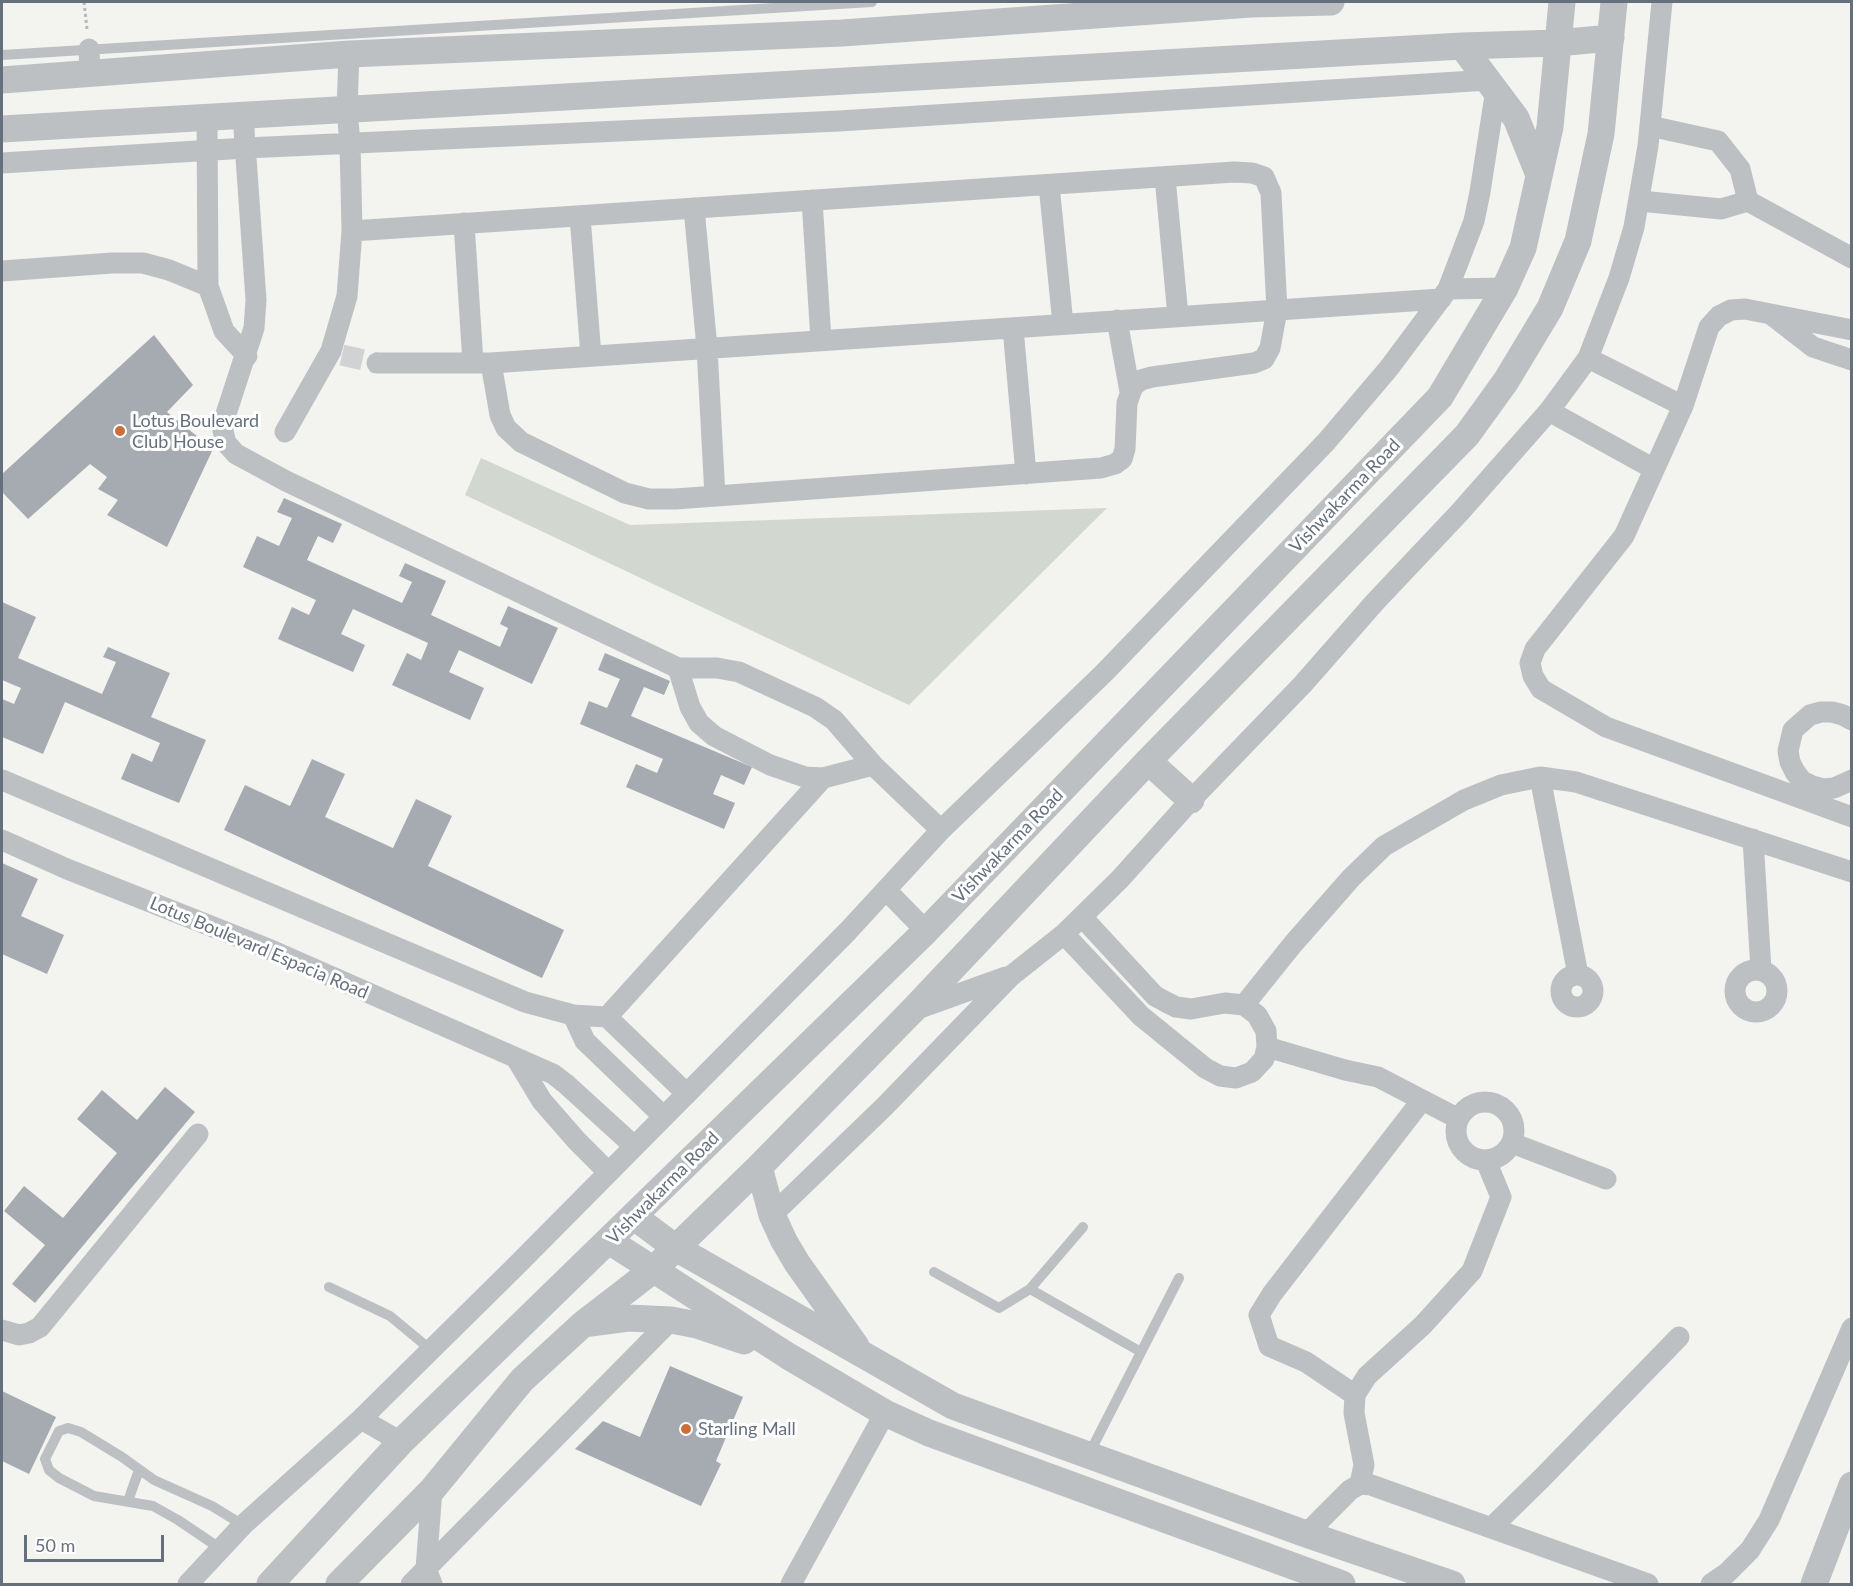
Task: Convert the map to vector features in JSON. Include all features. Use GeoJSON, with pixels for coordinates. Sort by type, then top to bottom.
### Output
{"type":"FeatureCollection","features":[{"type":"Feature","properties":{"kind":"street"},"geometry":{"type":"LineString","coordinates":[[2,80],[90,61],[349,54],[842,33],[1251,3],[1331,2]]}},
{"type":"Feature","properties":{"kind":"street","name":"Vishwakarma Road"},"geometry":{"type":"LineString","coordinates":[[270,1584],[401,1442],[926,931],[1440,397],[1505,288],[1523,248],[1550,127],[1562,2]]}},
{"type":"Feature","properties":{"kind":"street"},"geometry":{"type":"LineString","coordinates":[[339,1584],[432,1490],[522,1380],[584,1324],[653,1270],[759,1167],[913,1010],[1148,761],[1467,435],[1506,381],[1550,308],[1578,241],[1601,134],[1614,2]]}},
{"type":"Feature","properties":{"kind":"street"},"geometry":{"type":"LineString","coordinates":[[772,1215],[884,1107],[1011,976],[1083,918],[1191,800],[1303,684],[1549,411],[1588,358],[1620,278],[1640,201],[1662,2]]}},
{"type":"Feature","properties":{"kind":"street"},"geometry":{"type":"LineString","coordinates":[[2,129],[1461,46],[1557,43],[1611,38]]}},
{"type":"Feature","properties":{"kind":"street"},"geometry":{"type":"LineString","coordinates":[[1461,46],[1516,118],[1539,175]]}},
{"type":"Feature","properties":{"kind":"street"},"geometry":{"type":"LineString","coordinates":[[285,432],[336,352],[347,296],[352,231],[347,110],[349,54]]}},
{"type":"Feature","properties":{"kind":"street"},"geometry":{"type":"LineString","coordinates":[[2,163],[246,148],[839,121],[1493,85]]}},
{"type":"Feature","properties":{"kind":"street"},"geometry":{"type":"LineString","coordinates":[[188,1584],[243,1525],[362,1419],[687,1094],[887,891],[941,830],[1105,672],[1326,442],[1389,368],[1445,294],[1474,221],[1480,192],[1493,85]]}},
{"type":"Feature","properties":{"kind":"street"},"geometry":{"type":"LineString","coordinates":[[243,115],[256,300],[255,328],[225,417],[223,431],[226,443],[236,454],[297,486],[678,668],[717,668],[740,672],[815,707],[834,720],[873,765],[941,830]]}},
{"type":"Feature","properties":{"kind":"street"},"geometry":{"type":"LineString","coordinates":[[207,117],[208,286],[224,331],[247,356]]}},
{"type":"Feature","properties":{"kind":"street"},"geometry":{"type":"LineString","coordinates":[[1650,126],[1718,141],[1740,169],[1749,201],[1851,258]]}},
{"type":"Feature","properties":{"kind":"street"},"geometry":{"type":"LineString","coordinates":[[352,231],[464,223],[812,200],[1050,185],[1234,172],[1252,173],[1264,177],[1271,193],[1277,310],[1270,348],[1264,359],[1254,363],[1152,377],[1141,380],[1133,386],[1127,403],[1125,449],[1122,459],[1115,464],[1101,468],[1026,474],[649,499],[633,495],[521,442],[506,428],[482,363],[464,223]]}},
{"type":"Feature","properties":{"kind":"street"},"geometry":{"type":"LineString","coordinates":[[1165,177],[1178,316]]}},
{"type":"Feature","properties":{"kind":"street"},"geometry":{"type":"LineString","coordinates":[[1050,185],[1063,324]]}},
{"type":"Feature","properties":{"kind":"street"},"geometry":{"type":"LineString","coordinates":[[812,200],[821,340]]}},
{"type":"Feature","properties":{"kind":"street"},"geometry":{"type":"LineString","coordinates":[[1640,201],[1721,209],[1749,201]]}},
{"type":"Feature","properties":{"kind":"street"},"geometry":{"type":"LineString","coordinates":[[694,208],[707,348],[715,496]]}},
{"type":"Feature","properties":{"kind":"street"},"geometry":{"type":"LineString","coordinates":[[580,216],[591,356]]}},
{"type":"Feature","properties":{"kind":"street"},"geometry":{"type":"LineString","coordinates":[[2,271],[143,263],[169,270],[208,286]]}},
{"type":"Feature","properties":{"kind":"street"},"geometry":{"type":"LineString","coordinates":[[377,363],[482,363],[1013,328],[1277,310],[1505,288]]}},
{"type":"Feature","properties":{"kind":"street"},"geometry":{"type":"LineString","coordinates":[[1851,330],[1745,309],[1731,310],[1719,316],[1709,327],[1683,406],[1624,536],[1535,649],[1530,663],[1533,676],[1541,689],[1606,727],[1845,814],[1843,784],[1823,789],[1802,781],[1790,762],[1788,752],[1793,730],[1810,715],[1821,712],[1843,715],[1851,720]]}},
{"type":"Feature","properties":{"kind":"street"},"geometry":{"type":"LineString","coordinates":[[1771,314],[1813,347],[1851,360]]}},
{"type":"Feature","properties":{"kind":"street"},"geometry":{"type":"LineString","coordinates":[[1117,320],[1130,392]]}},
{"type":"Feature","properties":{"kind":"street"},"geometry":{"type":"LineString","coordinates":[[1013,328],[1026,474]]}},
{"type":"Feature","properties":{"kind":"street"},"geometry":{"type":"LineString","coordinates":[[1588,358],[1683,406]]}},
{"type":"Feature","properties":{"kind":"street"},"geometry":{"type":"LineString","coordinates":[[1549,411],[1654,469]]}},
{"type":"Feature","properties":{"kind":"street"},"geometry":{"type":"LineString","coordinates":[[678,668],[690,706],[699,723],[714,736],[770,765],[805,777],[823,778],[873,765]]}},
{"type":"Feature","properties":{"kind":"street"},"geometry":{"type":"LineString","coordinates":[[1148,761],[1191,800]]}},
{"type":"Feature","properties":{"kind":"street"},"geometry":{"type":"LineString","coordinates":[[1779,790],[1795,772]]}},
{"type":"Feature","properties":{"kind":"street"},"geometry":{"type":"LineString","coordinates":[[1540,777],[1578,975]]}},
{"type":"Feature","properties":{"kind":"street"},"geometry":{"type":"LineString","coordinates":[[1244,1005],[1293,944],[1351,878],[1384,846],[1464,800],[1501,785],[1540,777],[1575,782],[1851,872]]}},
{"type":"Feature","properties":{"kind":"street"},"geometry":{"type":"LineString","coordinates":[[607,1017],[823,778]]}},
{"type":"Feature","properties":{"kind":"street"},"geometry":{"type":"LineString","coordinates":[[2,780],[525,1002],[573,1015],[607,1017],[687,1094]]}},
{"type":"Feature","properties":{"kind":"street"},"geometry":{"type":"LineString","coordinates":[[1753,839],[1761,970]]}},
{"type":"Feature","properties":{"kind":"street","name":"Lotus Boulevard Espacia Road"},"geometry":{"type":"LineString","coordinates":[[2,840],[67,869],[271,950],[553,1074],[634,1146]]}},
{"type":"Feature","properties":{"kind":"street"},"geometry":{"type":"LineString","coordinates":[[887,891],[926,931]]}},
{"type":"Feature","properties":{"kind":"street"},"geometry":{"type":"LineString","coordinates":[[1064,934],[1141,1016],[1205,1068],[1220,1076],[1236,1078],[1252,1072],[1264,1059],[1267,1047],[1266,1031],[1257,1015],[1244,1005],[1225,1003],[1191,1009],[1176,1007],[1155,996],[1083,918]]}},
{"type":"Feature","properties":{"kind":"street"},"geometry":{"type":"LineString","coordinates":[[913,1010],[1011,976]]}},
{"type":"Feature","properties":{"kind":"street"},"geometry":{"type":"LineString","coordinates":[[573,1015],[585,1041],[594,1052],[664,1117]]}},
{"type":"Feature","properties":{"kind":"street"},"geometry":{"type":"LineString","coordinates":[[1267,1047],[1345,1070],[1369,1074],[1457,1118]]}},
{"type":"Feature","properties":{"kind":"street"},"geometry":{"type":"LineString","coordinates":[[516,1058],[538,1096],[577,1141],[608,1172]]}},
{"type":"Feature","properties":{"kind":"street"},"geometry":{"type":"LineString","coordinates":[[1355,1395],[1306,1362],[1269,1346],[1259,1315],[1272,1294],[1422,1100]]}},
{"type":"Feature","properties":{"kind":"street"},"geometry":{"type":"LineString","coordinates":[[1479,1102],[1497,1104],[1511,1118],[1514,1126],[1512,1143],[1505,1153],[1496,1158],[1486,1161],[1477,1160],[1460,1149],[1456,1140],[1457,1118],[1470,1106],[1479,1102]]}},
{"type":"Feature","properties":{"kind":"street"},"geometry":{"type":"LineString","coordinates":[[2,1330],[19,1335],[40,1327],[198,1134]]}},
{"type":"Feature","properties":{"kind":"street"},"geometry":{"type":"LineString","coordinates":[[1512,1143],[1606,1179]]}},
{"type":"Feature","properties":{"kind":"street"},"geometry":{"type":"LineString","coordinates":[[1360,1484],[1364,1465],[1354,1413],[1355,1395],[1367,1376],[1423,1325],[1472,1271],[1501,1197],[1486,1161]]}},
{"type":"Feature","properties":{"kind":"street"},"geometry":{"type":"LineString","coordinates":[[759,1167],[772,1215],[797,1263],[861,1353]]}},
{"type":"Feature","properties":{"kind":"street"},"geometry":{"type":"LineString","coordinates":[[633,1216],[676,1248],[953,1406],[1306,1534],[1452,1584]]}},
{"type":"Feature","properties":{"kind":"street"},"geometry":{"type":"LineString","coordinates":[[609,1241],[788,1356],[885,1413],[928,1433],[1342,1584]]}},
{"type":"Feature","properties":{"kind":"street"},"geometry":{"type":"LineString","coordinates":[[584,1324],[628,1318],[671,1320],[697,1325],[788,1356]]}},
{"type":"Feature","properties":{"kind":"street"},"geometry":{"type":"LineString","coordinates":[[425,1580],[671,1320]]}},
{"type":"Feature","properties":{"kind":"street"},"geometry":{"type":"LineString","coordinates":[[1711,1584],[1727,1573],[1750,1550],[1770,1520],[1851,1328]]}},
{"type":"Feature","properties":{"kind":"street"},"geometry":{"type":"LineString","coordinates":[[1491,1528],[1679,1337]]}},
{"type":"Feature","properties":{"kind":"street"},"geometry":{"type":"LineString","coordinates":[[791,1584],[885,1413]]}},
{"type":"Feature","properties":{"kind":"street"},"geometry":{"type":"LineString","coordinates":[[362,1419],[401,1442]]}},
{"type":"Feature","properties":{"kind":"street"},"geometry":{"type":"LineString","coordinates":[[1306,1534],[1350,1490],[1360,1484],[1371,1485],[1648,1584]]}},
{"type":"Feature","properties":{"kind":"street"},"geometry":{"type":"LineString","coordinates":[[1814,1584],[1851,1485]]}},
{"type":"Feature","properties":{"kind":"street"},"geometry":{"type":"LineString","coordinates":[[425,1580],[432,1490]]}},
{"type":"Feature","properties":{"kind":"lane"},"geometry":{"type":"LineString","coordinates":[[2,55],[90,61],[872,2]]}},
{"type":"Feature","properties":{"kind":"lane"},"geometry":{"type":"LineString","coordinates":[[934,1272],[999,1308],[1030,1289],[1083,1227]]}},
{"type":"Feature","properties":{"kind":"lane"},"geometry":{"type":"LineString","coordinates":[[1088,1455],[1179,1278]]}},
{"type":"Feature","properties":{"kind":"lane"},"geometry":{"type":"LineString","coordinates":[[329,1287],[390,1316],[431,1350]]}},
{"type":"Feature","properties":{"kind":"lane"},"geometry":{"type":"LineString","coordinates":[[1030,1289],[1141,1352]]}},
{"type":"Feature","properties":{"kind":"lane"},"geometry":{"type":"LineString","coordinates":[[221,1549],[165,1511],[153,1506],[94,1496],[59,1478],[46,1465],[45,1459],[59,1431],[71,1429],[91,1438],[166,1487],[212,1506],[243,1525]]}},
{"type":"Feature","properties":{"kind":"lane"},"geometry":{"type":"LineString","coordinates":[[128,1501],[139,1470]]}},
{"type":"Feature","properties":{"kind":"path"},"geometry":{"type":"LineString","coordinates":[[84,2],[90,61]]}},
{"type":"Feature","properties":{"kind":"shaded area"},"geometry":{"type":"Polygon","coordinates":[[[481,458],[630,525],[1107,508],[909,705],[465,495],[481,458]]]}},
{"type":"Feature","properties":{"kind":"building","name":"Lotus Boulevard Club House"},"geometry":{"type":"Polygon","coordinates":[[[154,335],[193,385],[167,412],[213,449],[167,547],[107,515],[118,500],[98,489],[107,477],[90,464],[28,519],[2,492],[2,474],[154,335]]]}},
{"type":"Feature","properties":{"kind":"building"},"geometry":{"type":"Polygon","coordinates":[[[284,498],[342,524],[333,543],[318,536],[307,560],[402,603],[412,582],[399,576],[405,563],[446,581],[431,615],[500,647],[508,628],[500,624],[508,606],[558,628],[532,684],[459,650],[449,672],[484,688],[470,720],[392,685],[407,653],[421,660],[428,643],[353,609],[341,634],[365,645],[353,672],[278,639],[292,607],[309,615],[316,600],[243,567],[257,536],[279,546],[292,518],[277,512],[284,498]]]}},
{"type":"Feature","properties":{"kind":"building"},"geometry":{"type":"Polygon","coordinates":[[[2,602],[36,617],[18,658],[102,694],[116,662],[103,657],[108,647],[170,673],[151,717],[206,740],[179,803],[121,779],[132,753],[152,762],[160,743],[65,702],[43,754],[2,737],[2,699],[14,704],[21,688],[2,680],[2,602]]]}},
{"type":"Feature","properties":{"kind":"building"},"geometry":{"type":"Polygon","coordinates":[[[605,653],[670,681],[664,695],[644,687],[631,716],[752,767],[744,785],[721,775],[713,794],[735,803],[724,829],[626,787],[636,764],[657,773],[663,759],[580,724],[589,701],[607,708],[620,679],[598,670],[605,653]]]}},
{"type":"Feature","properties":{"kind":"building"},"geometry":{"type":"Polygon","coordinates":[[[312,759],[345,774],[325,817],[393,848],[416,799],[452,816],[428,866],[564,930],[542,978],[224,830],[245,785],[290,806],[312,759]]]}},
{"type":"Feature","properties":{"kind":"building"},"geometry":{"type":"Polygon","coordinates":[[[2,863],[38,879],[21,916],[64,935],[47,974],[2,954],[2,863]]]}},
{"type":"Feature","properties":{"kind":"building"},"geometry":{"type":"Polygon","coordinates":[[[165,1087],[195,1112],[35,1303],[12,1284],[45,1245],[4,1211],[24,1186],[63,1218],[117,1153],[77,1119],[102,1090],[137,1120],[165,1087]]]}},
{"type":"Feature","properties":{"kind":"building","name":"Starling Mall"},"geometry":{"type":"Polygon","coordinates":[[[670,1366],[743,1397],[716,1461],[721,1464],[701,1506],[575,1449],[603,1421],[640,1437],[670,1366]]]}},
{"type":"Feature","properties":{"kind":"building"},"geometry":{"type":"Polygon","coordinates":[[[2,1391],[56,1417],[29,1474],[2,1461],[2,1391]]]}},
{"type":"Feature","properties":{"kind":"tunnel"},"geometry":{"type":"LineString","coordinates":[[342,355],[377,363]]}},
{"type":"Feature","properties":{"kind":"place","name":"Lotus Boulevard Club House"},"geometry":{"type":"Point","coordinates":[120,431]}},
{"type":"Feature","properties":{"kind":"place","name":"Starling Mall"},"geometry":{"type":"Point","coordinates":[686,1429]}}]}
